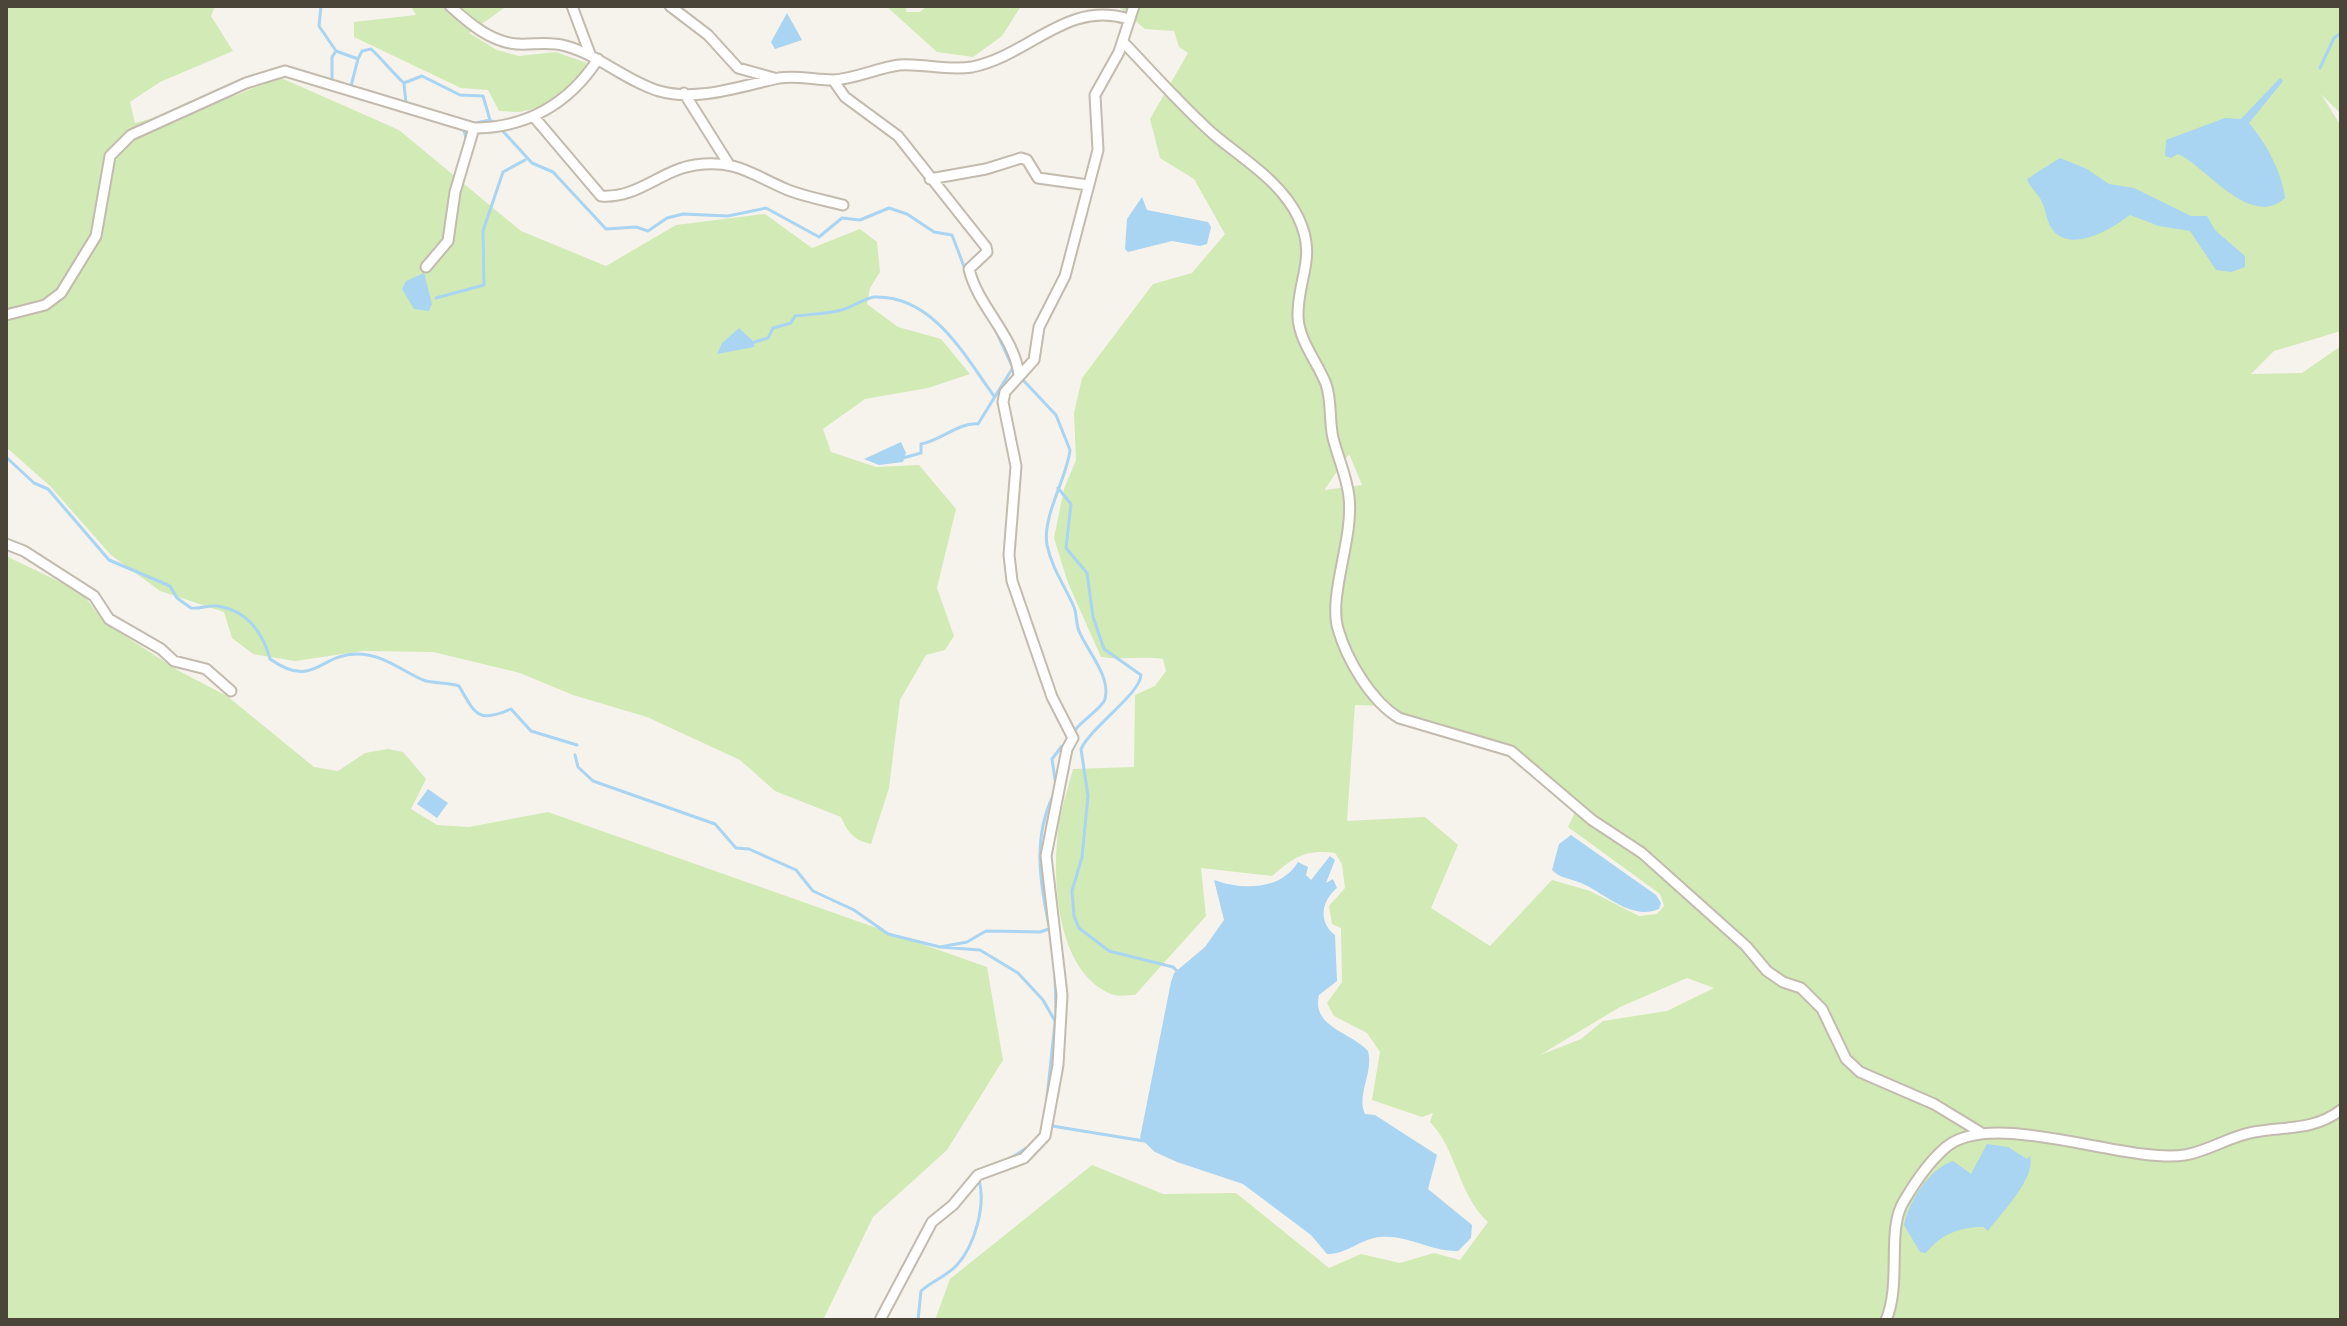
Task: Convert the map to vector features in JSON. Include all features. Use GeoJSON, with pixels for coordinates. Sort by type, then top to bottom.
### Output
{"type":"FeatureCollection","features":[{"type":"Feature","properties":{"kind":"street"},"geometry":{"type":"LineString","coordinates":[[450,6],[492,38],[517,44],[551,43],[594,56],[659,91],[736,90],[778,79]]}},
{"type":"Feature","properties":{"kind":"street"},"geometry":{"type":"LineString","coordinates":[[572,6],[574,20],[594,56]]}},
{"type":"Feature","properties":{"kind":"street"},"geometry":{"type":"LineString","coordinates":[[670,6],[708,35],[738,68],[778,79],[833,80],[901,65],[971,67],[1040,37],[1081,13],[1116,14],[1128,19]]}},
{"type":"Feature","properties":{"kind":"street"},"geometry":{"type":"LineString","coordinates":[[880,1320],[920,1239],[979,1174],[1024,1158],[1045,1136],[1061,1029],[1060,958],[1046,880],[1046,856],[1067,749],[1073,738],[1052,697],[1012,581],[1009,555],[1016,466],[1003,402],[1005,392],[1034,360],[1039,327],[1065,276],[1098,150],[1095,95],[1123,42],[1134,6]]}},
{"type":"Feature","properties":{"kind":"street"},"geometry":{"type":"LineString","coordinates":[[1123,42],[1211,131],[1272,183],[1288,200],[1305,234],[1310,254],[1298,318],[1302,334],[1329,392],[1333,437],[1349,495],[1347,550],[1337,601],[1337,625],[1344,646],[1383,708],[1409,721],[1511,751],[1592,820],[1642,853],[1746,946],[1767,971],[1783,982],[1801,988],[1822,1009],[1846,1059],[1860,1072],[1934,1104],[1980,1132],[2074,1141],[2138,1154],[2184,1155],[2245,1134],[2307,1127],[2341,1110]]}},
{"type":"Feature","properties":{"kind":"street"},"geometry":{"type":"LineString","coordinates":[[6,315],[45,305],[61,293],[96,236],[110,156],[118,146],[131,135],[246,83],[285,71],[474,128],[501,128],[517,119],[548,111],[574,91],[594,56]]}},
{"type":"Feature","properties":{"kind":"street"},"geometry":{"type":"LineString","coordinates":[[833,80],[845,97],[898,136],[986,247],[987,252],[969,269],[973,284],[1010,347],[1019,375]]}},
{"type":"Feature","properties":{"kind":"street"},"geometry":{"type":"LineString","coordinates":[[684,93],[728,163]]}},
{"type":"Feature","properties":{"kind":"street"},"geometry":{"type":"LineString","coordinates":[[534,117],[601,196],[628,194],[683,168],[728,163],[747,168],[767,181],[799,194],[843,205]]}},
{"type":"Feature","properties":{"kind":"street"},"geometry":{"type":"LineString","coordinates":[[426,267],[448,241],[455,192],[474,128]]}},
{"type":"Feature","properties":{"kind":"street"},"geometry":{"type":"LineString","coordinates":[[930,179],[986,169],[1021,158],[1027,160],[1038,178],[1088,185]]}},
{"type":"Feature","properties":{"kind":"street"},"geometry":{"type":"LineString","coordinates":[[6,544],[24,551],[94,596],[109,619],[161,649],[174,661],[206,669],[231,691]]}},
{"type":"Feature","properties":{"kind":"street"},"geometry":{"type":"LineString","coordinates":[[1886,1320],[1892,1306],[1897,1259],[1896,1218],[1903,1202],[1945,1147],[1980,1132]]}},
{"type":"Feature","properties":{"kind":"green space"},"geometry":{"type":"Polygon","coordinates":[[[6,6],[215,6],[211,16],[233,51],[160,82],[130,102],[135,123],[237,95],[279,77],[399,130],[521,231],[606,266],[676,225],[765,214],[812,248],[860,229],[877,242],[880,272],[870,288],[867,304],[898,327],[941,339],[970,374],[928,388],[865,399],[823,429],[831,452],[876,467],[919,465],[956,509],[937,588],[954,636],[945,650],[926,655],[900,700],[889,788],[871,844],[852,835],[841,817],[775,791],[740,760],[647,717],[573,695],[520,673],[433,652],[363,651],[295,661],[253,654],[232,638],[224,612],[160,591],[111,555],[50,486],[6,447],[6,6]]]}},
{"type":"Feature","properties":{"kind":"green space"},"geometry":{"type":"Polygon","coordinates":[[[411,6],[507,6],[469,33],[497,50],[519,56],[556,52],[587,63],[569,86],[553,99],[522,112],[499,111],[488,90],[461,88],[354,37],[354,22],[416,15],[411,6]]]}},
{"type":"Feature","properties":{"kind":"green space"},"geometry":{"type":"Polygon","coordinates":[[[886,6],[907,6],[906,12],[919,12],[928,6],[1021,6],[1002,36],[973,57],[937,52],[886,6]]]}},
{"type":"Feature","properties":{"kind":"green space"},"geometry":{"type":"Polygon","coordinates":[[[1079,6],[2341,6],[2341,114],[2321,94],[2341,126],[2341,331],[2274,351],[2251,374],[2302,373],[2341,346],[2341,1320],[935,1320],[950,1279],[1092,1165],[1163,1194],[1236,1193],[1329,1268],[1361,1254],[1400,1263],[1434,1253],[1460,1260],[1488,1222],[1470,1199],[1446,1145],[1430,1122],[1433,1113],[1422,1117],[1372,1100],[1380,1052],[1367,1033],[1334,1016],[1327,1003],[1342,982],[1341,928],[1332,924],[1329,906],[1345,888],[1342,864],[1335,853],[1316,852],[1300,856],[1272,876],[1201,868],[1206,916],[1135,995],[1113,995],[1094,983],[1080,968],[1063,928],[1056,882],[1057,841],[1073,769],[1134,767],[1135,695],[1155,686],[1166,671],[1163,659],[1101,657],[1068,583],[1054,538],[1064,489],[1076,460],[1074,413],[1082,378],[1153,284],[1192,273],[1225,234],[1194,179],[1160,158],[1150,119],[1188,53],[1179,47],[1174,31],[1145,29],[1120,8],[1079,6]],[[1349,454],[1325,489],[1325,490],[1362,485],[1349,454]],[[1355,705],[1347,821],[1425,817],[1458,845],[1431,908],[1490,946],[1552,880],[1590,891],[1639,916],[1657,914],[1664,906],[1660,894],[1568,827],[1579,804],[1501,743],[1401,715],[1385,706],[1355,705]],[[1687,978],[1620,1007],[1540,1055],[1581,1039],[1603,1021],[1667,1011],[1714,988],[1687,978]]]}},
{"type":"Feature","properties":{"kind":"green space"},"geometry":{"type":"Polygon","coordinates":[[[6,556],[81,592],[105,623],[179,671],[227,696],[314,767],[338,771],[365,753],[388,749],[403,752],[426,779],[411,809],[437,825],[469,827],[548,812],[987,967],[1003,1060],[947,1150],[873,1217],[823,1320],[6,1320],[6,556]]]}},
{"type":"Feature","properties":{"kind":"water"},"geometry":{"type":"Polygon","coordinates":[[[787,13],[802,40],[775,49],[771,42],[787,13]]]}},
{"type":"Feature","properties":{"kind":"water"},"geometry":{"type":"Polygon","coordinates":[[[2280,78],[2283,81],[2249,123],[2272,158],[2285,198],[2271,206],[2257,206],[2228,192],[2178,154],[2171,158],[2165,156],[2166,140],[2225,118],[2241,119],[2280,78]]]}},
{"type":"Feature","properties":{"kind":"water"},"geometry":{"type":"Polygon","coordinates":[[[2060,158],[2087,169],[2109,184],[2134,188],[2191,216],[2207,216],[2215,230],[2245,256],[2245,267],[2231,272],[2216,270],[2190,231],[2159,226],[2130,215],[2091,237],[2069,239],[2060,236],[2050,226],[2041,200],[2027,179],[2060,158]]]}},
{"type":"Feature","properties":{"kind":"water"},"geometry":{"type":"Polygon","coordinates":[[[1142,197],[1147,210],[1208,222],[1211,227],[1207,244],[1200,246],[1172,241],[1128,252],[1125,249],[1127,219],[1142,197]]]}},
{"type":"Feature","properties":{"kind":"water"},"geometry":{"type":"Polygon","coordinates":[[[424,273],[432,304],[429,311],[414,309],[402,289],[406,281],[424,273]]]}},
{"type":"Feature","properties":{"kind":"water"},"geometry":{"type":"Polygon","coordinates":[[[739,328],[754,342],[754,347],[717,354],[722,343],[739,328]]]}},
{"type":"Feature","properties":{"kind":"water"},"geometry":{"type":"Polygon","coordinates":[[[901,442],[906,453],[903,462],[879,465],[864,459],[901,442]]]}},
{"type":"Feature","properties":{"kind":"water"},"geometry":{"type":"Polygon","coordinates":[[[428,789],[448,803],[437,818],[417,804],[428,789]]]}},
{"type":"Feature","properties":{"kind":"water"},"geometry":{"type":"Polygon","coordinates":[[[1571,835],[1656,895],[1661,903],[1659,909],[1649,912],[1628,909],[1581,883],[1555,873],[1552,870],[1559,844],[1571,835]]]}},
{"type":"Feature","properties":{"kind":"water"},"geometry":{"type":"Polygon","coordinates":[[[1330,856],[1335,860],[1326,883],[1333,879],[1337,888],[1325,905],[1324,918],[1335,935],[1337,981],[1319,995],[1318,1006],[1327,1022],[1368,1051],[1369,1067],[1363,1099],[1365,1114],[1375,1115],[1437,1155],[1428,1189],[1472,1225],[1471,1238],[1458,1251],[1401,1238],[1381,1237],[1327,1254],[1311,1235],[1243,1184],[1177,1162],[1155,1152],[1140,1138],[1174,973],[1205,947],[1224,920],[1214,880],[1260,886],[1282,878],[1298,862],[1308,867],[1306,875],[1311,880],[1330,856]]]}},
{"type":"Feature","properties":{"kind":"water"},"geometry":{"type":"Polygon","coordinates":[[[1987,1144],[2008,1147],[2027,1159],[2030,1156],[2028,1175],[2023,1185],[1988,1231],[1984,1227],[1959,1230],[1944,1236],[1926,1253],[1920,1252],[1904,1225],[1915,1196],[1928,1178],[1953,1161],[1971,1174],[1987,1144]]]}},
{"type":"Feature","properties":{"kind":"waterway"},"geometry":{"type":"LineString","coordinates":[[321,6],[319,26],[336,51],[358,59],[362,51],[371,49],[404,83],[422,76],[460,95],[483,96],[490,120],[495,123]]}},
{"type":"Feature","properties":{"kind":"waterway"},"geometry":{"type":"LineString","coordinates":[[2320,68],[2334,38],[2341,33]]}},
{"type":"Feature","properties":{"kind":"waterway"},"geometry":{"type":"LineString","coordinates":[[332,80],[332,57],[336,51]]}},
{"type":"Feature","properties":{"kind":"waterway"},"geometry":{"type":"LineString","coordinates":[[351,86],[358,59]]}},
{"type":"Feature","properties":{"kind":"waterway"},"geometry":{"type":"LineString","coordinates":[[404,84],[406,103]]}},
{"type":"Feature","properties":{"kind":"waterway"},"geometry":{"type":"LineString","coordinates":[[476,123],[490,120]]}},
{"type":"Feature","properties":{"kind":"waterway"},"geometry":{"type":"LineString","coordinates":[[463,127],[467,141]]}},
{"type":"Feature","properties":{"kind":"waterway"},"geometry":{"type":"LineString","coordinates":[[500,128],[532,163],[553,172],[606,229],[636,227],[648,231],[667,218],[683,214],[728,216],[766,208],[819,237],[842,218],[860,220],[889,208],[907,214],[934,232],[952,235],[976,298]]}},
{"type":"Feature","properties":{"kind":"waterway"},"geometry":{"type":"LineString","coordinates":[[436,298],[484,285],[483,231],[503,172],[525,160]]}},
{"type":"Feature","properties":{"kind":"waterway"},"geometry":{"type":"LineString","coordinates":[[421,268],[428,260]]}},
{"type":"Feature","properties":{"kind":"waterway"},"geometry":{"type":"LineString","coordinates":[[751,343],[768,338],[773,328],[791,323],[795,316],[839,311],[874,297],[895,299],[913,306],[945,330],[994,396]]}},
{"type":"Feature","properties":{"kind":"waterway"},"geometry":{"type":"LineString","coordinates":[[995,329],[1013,368]]}},
{"type":"Feature","properties":{"kind":"waterway"},"geometry":{"type":"LineString","coordinates":[[903,458],[921,453],[921,444],[964,426],[978,424],[1012,369]]}},
{"type":"Feature","properties":{"kind":"waterway"},"geometry":{"type":"LineString","coordinates":[[1023,380],[1056,415],[1070,450],[1048,522],[1047,545],[1055,570],[1074,607],[1079,631],[1102,673],[1106,690],[1104,702],[1076,729]]}},
{"type":"Feature","properties":{"kind":"waterway"},"geometry":{"type":"LineString","coordinates":[[6,457],[34,483],[48,489],[109,560],[170,586],[177,598],[191,608],[217,606],[237,612],[258,632],[270,659],[285,668],[307,671],[344,655],[374,657],[423,680],[459,686],[479,714],[491,716],[511,709],[531,731],[577,745]]}},
{"type":"Feature","properties":{"kind":"waterway"},"geometry":{"type":"LineString","coordinates":[[1058,488],[1071,504],[1066,548],[1087,573],[1093,617],[1104,649],[1141,675],[1133,691],[1081,749],[1088,796],[1082,857],[1072,891],[1074,916],[1079,928],[1109,951],[1173,967],[1179,973]]}},
{"type":"Feature","properties":{"kind":"waterway"},"geometry":{"type":"LineString","coordinates":[[1056,786],[1052,759],[1062,746]]}},
{"type":"Feature","properties":{"kind":"waterway"},"geometry":{"type":"LineString","coordinates":[[575,755],[578,767],[593,781],[715,824],[736,848],[749,849],[796,870],[813,891],[854,910],[888,934],[940,947],[967,942],[986,931],[1040,932],[1049,929]]}},
{"type":"Feature","properties":{"kind":"waterway"},"geometry":{"type":"LineString","coordinates":[[1050,930],[1041,879],[1040,844],[1047,810],[1054,794]]}},
{"type":"Feature","properties":{"kind":"waterway"},"geometry":{"type":"LineString","coordinates":[[940,947],[980,950],[1018,973],[1043,1000],[1055,1021]]}},
{"type":"Feature","properties":{"kind":"waterway"},"geometry":{"type":"LineString","coordinates":[[1047,1098],[1056,1013],[1055,974]]}},
{"type":"Feature","properties":{"kind":"waterway"},"geometry":{"type":"LineString","coordinates":[[1052,1126],[1144,1141]]}},
{"type":"Feature","properties":{"kind":"waterway"},"geometry":{"type":"LineString","coordinates":[[1011,1158],[1031,1145]]}},
{"type":"Feature","properties":{"kind":"waterway"},"geometry":{"type":"LineString","coordinates":[[918,1320],[921,1291],[953,1269],[974,1236],[980,1213],[979,1180]]}}]}
